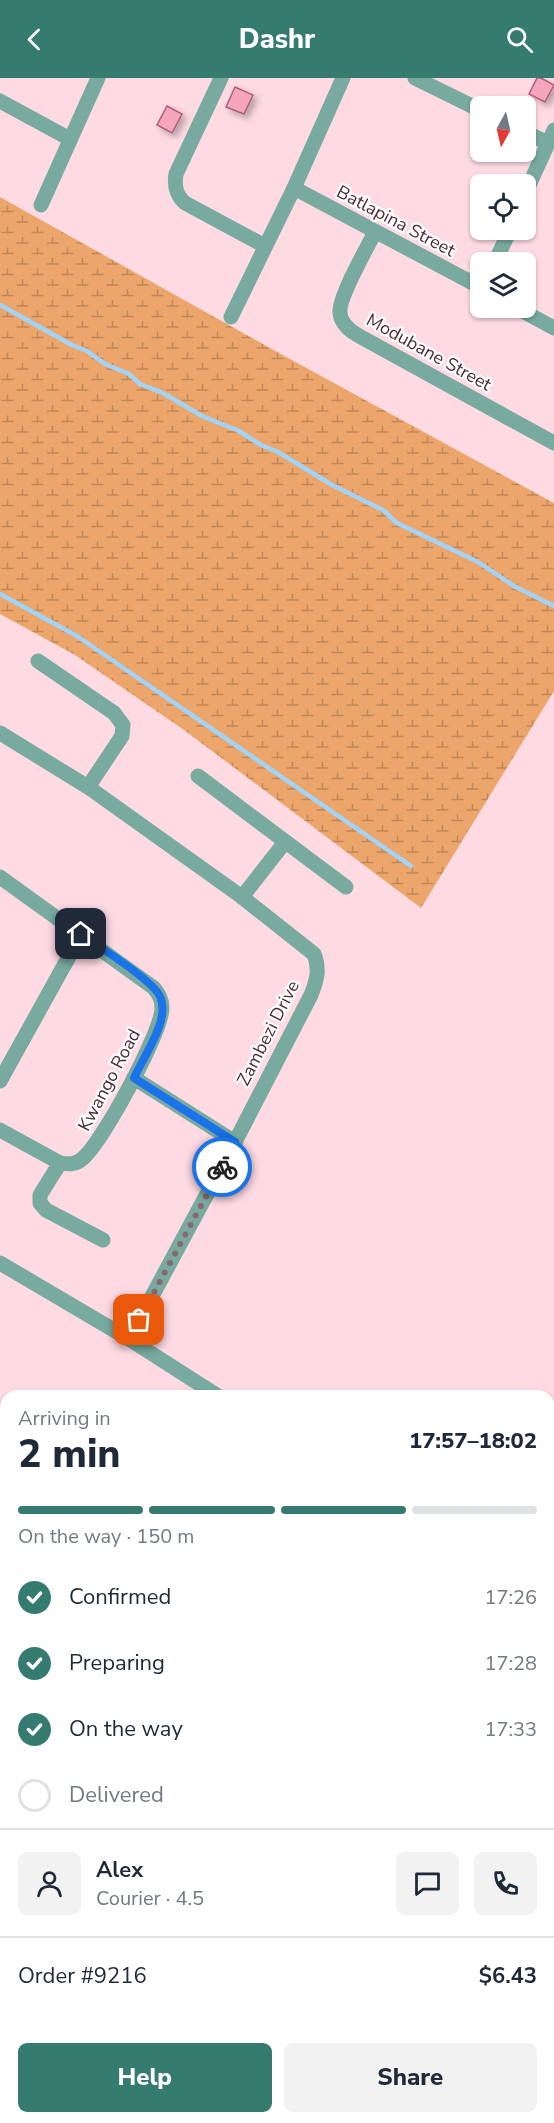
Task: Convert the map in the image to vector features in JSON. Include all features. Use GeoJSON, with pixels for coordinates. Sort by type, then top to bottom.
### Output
{"type":"FeatureCollection","features":[{"type":"Feature","properties":{"kind":"street"},"geometry":{"type":"LineString","coordinates":[[41,205],[98,78]]}},
{"type":"Feature","properties":{"kind":"street"},"geometry":{"type":"LineString","coordinates":[[221,78],[176,174],[176,190],[180,199],[185,203],[266,246]]}},
{"type":"Feature","properties":{"kind":"street"},"geometry":{"type":"LineString","coordinates":[[231,317],[294,188],[343,78]]}},
{"type":"Feature","properties":{"kind":"street"},"geometry":{"type":"LineString","coordinates":[[415,78],[470,105]]}},
{"type":"Feature","properties":{"kind":"street"},"geometry":{"type":"LineString","coordinates":[[0,101],[70,139]]}},
{"type":"Feature","properties":{"kind":"street"},"geometry":{"type":"LineString","coordinates":[[534,174],[551,136],[536,134]]}},
{"type":"Feature","properties":{"kind":"street","name":"Batlapina Street"},"geometry":{"type":"LineString","coordinates":[[294,188],[470,282]]}},
{"type":"Feature","properties":{"kind":"street","name":"Modubane Street"},"geometry":{"type":"LineString","coordinates":[[375,232],[342,301],[340,315],[346,326],[361,337],[554,443]]}},
{"type":"Feature","properties":{"kind":"street"},"geometry":{"type":"LineString","coordinates":[[536,318],[554,328]]}},
{"type":"Feature","properties":{"kind":"street"},"geometry":{"type":"LineString","coordinates":[[38,662],[114,713],[123,725],[122,736],[88,787]]}},
{"type":"Feature","properties":{"kind":"street","name":"Zambezi Drive"},"geometry":{"type":"LineString","coordinates":[[0,733],[88,787],[242,897],[314,954],[319,966],[311,995],[129,1339]]}},
{"type":"Feature","properties":{"kind":"street"},"geometry":{"type":"LineString","coordinates":[[198,776],[346,887]]}},
{"type":"Feature","properties":{"kind":"street"},"geometry":{"type":"LineString","coordinates":[[242,897],[285,842]]}},
{"type":"Feature","properties":{"kind":"street"},"geometry":{"type":"LineString","coordinates":[[0,878],[81,934],[0,1081]]}},
{"type":"Feature","properties":{"kind":"street","name":"Kwango Road"},"geometry":{"type":"LineString","coordinates":[[60,1163],[72,1164],[80,1161],[94,1147],[134,1078],[159,1027],[162,1008],[160,995],[154,988],[81,934]]}},
{"type":"Feature","properties":{"kind":"street"},"geometry":{"type":"LineString","coordinates":[[134,1078],[235,1142]]}},
{"type":"Feature","properties":{"kind":"street"},"geometry":{"type":"LineString","coordinates":[[0,1130],[60,1163],[40,1195],[40,1203],[46,1210],[103,1240]]}},
{"type":"Feature","properties":{"kind":"street"},"geometry":{"type":"LineString","coordinates":[[0,1263],[129,1339],[209,1390]]}},
{"type":"Feature","properties":{"kind":"green space"},"geometry":{"type":"Polygon","coordinates":[[[0,197],[554,503],[554,691],[421,908],[184,730],[75,655],[0,614],[0,197]]]}},
{"type":"Feature","properties":{"kind":"building"},"geometry":{"type":"Polygon","coordinates":[[[537,78],[554,85],[545,102],[529,94],[537,78]]]}},
{"type":"Feature","properties":{"kind":"building"},"geometry":{"type":"Polygon","coordinates":[[[235,87],[253,95],[244,114],[226,107],[235,87]]]}},
{"type":"Feature","properties":{"kind":"building"},"geometry":{"type":"Polygon","coordinates":[[[167,106],[182,114],[172,133],[157,125],[167,106]]]}},
{"type":"Feature","properties":{"kind":"waterway"},"geometry":{"type":"LineString","coordinates":[[0,305],[87,351],[105,364],[129,374],[140,384],[163,393],[202,416],[239,431],[261,445],[278,452],[332,485],[383,510],[397,523],[478,562],[514,586],[554,606]]}},
{"type":"Feature","properties":{"kind":"waterway"},"geometry":{"type":"LineString","coordinates":[[0,594],[77,636],[411,866]]}},
{"type":"Feature","properties":{"kind":"way so far"},"geometry":{"type":"LineString","coordinates":[[139,1320],[222,1167]]}},
{"type":"Feature","properties":{"kind":"route"},"geometry":{"type":"LineString","coordinates":[[81,934],[134,971],[160,995],[162,1015],[159,1027],[134,1078],[235,1142],[222,1167]]}}]}
